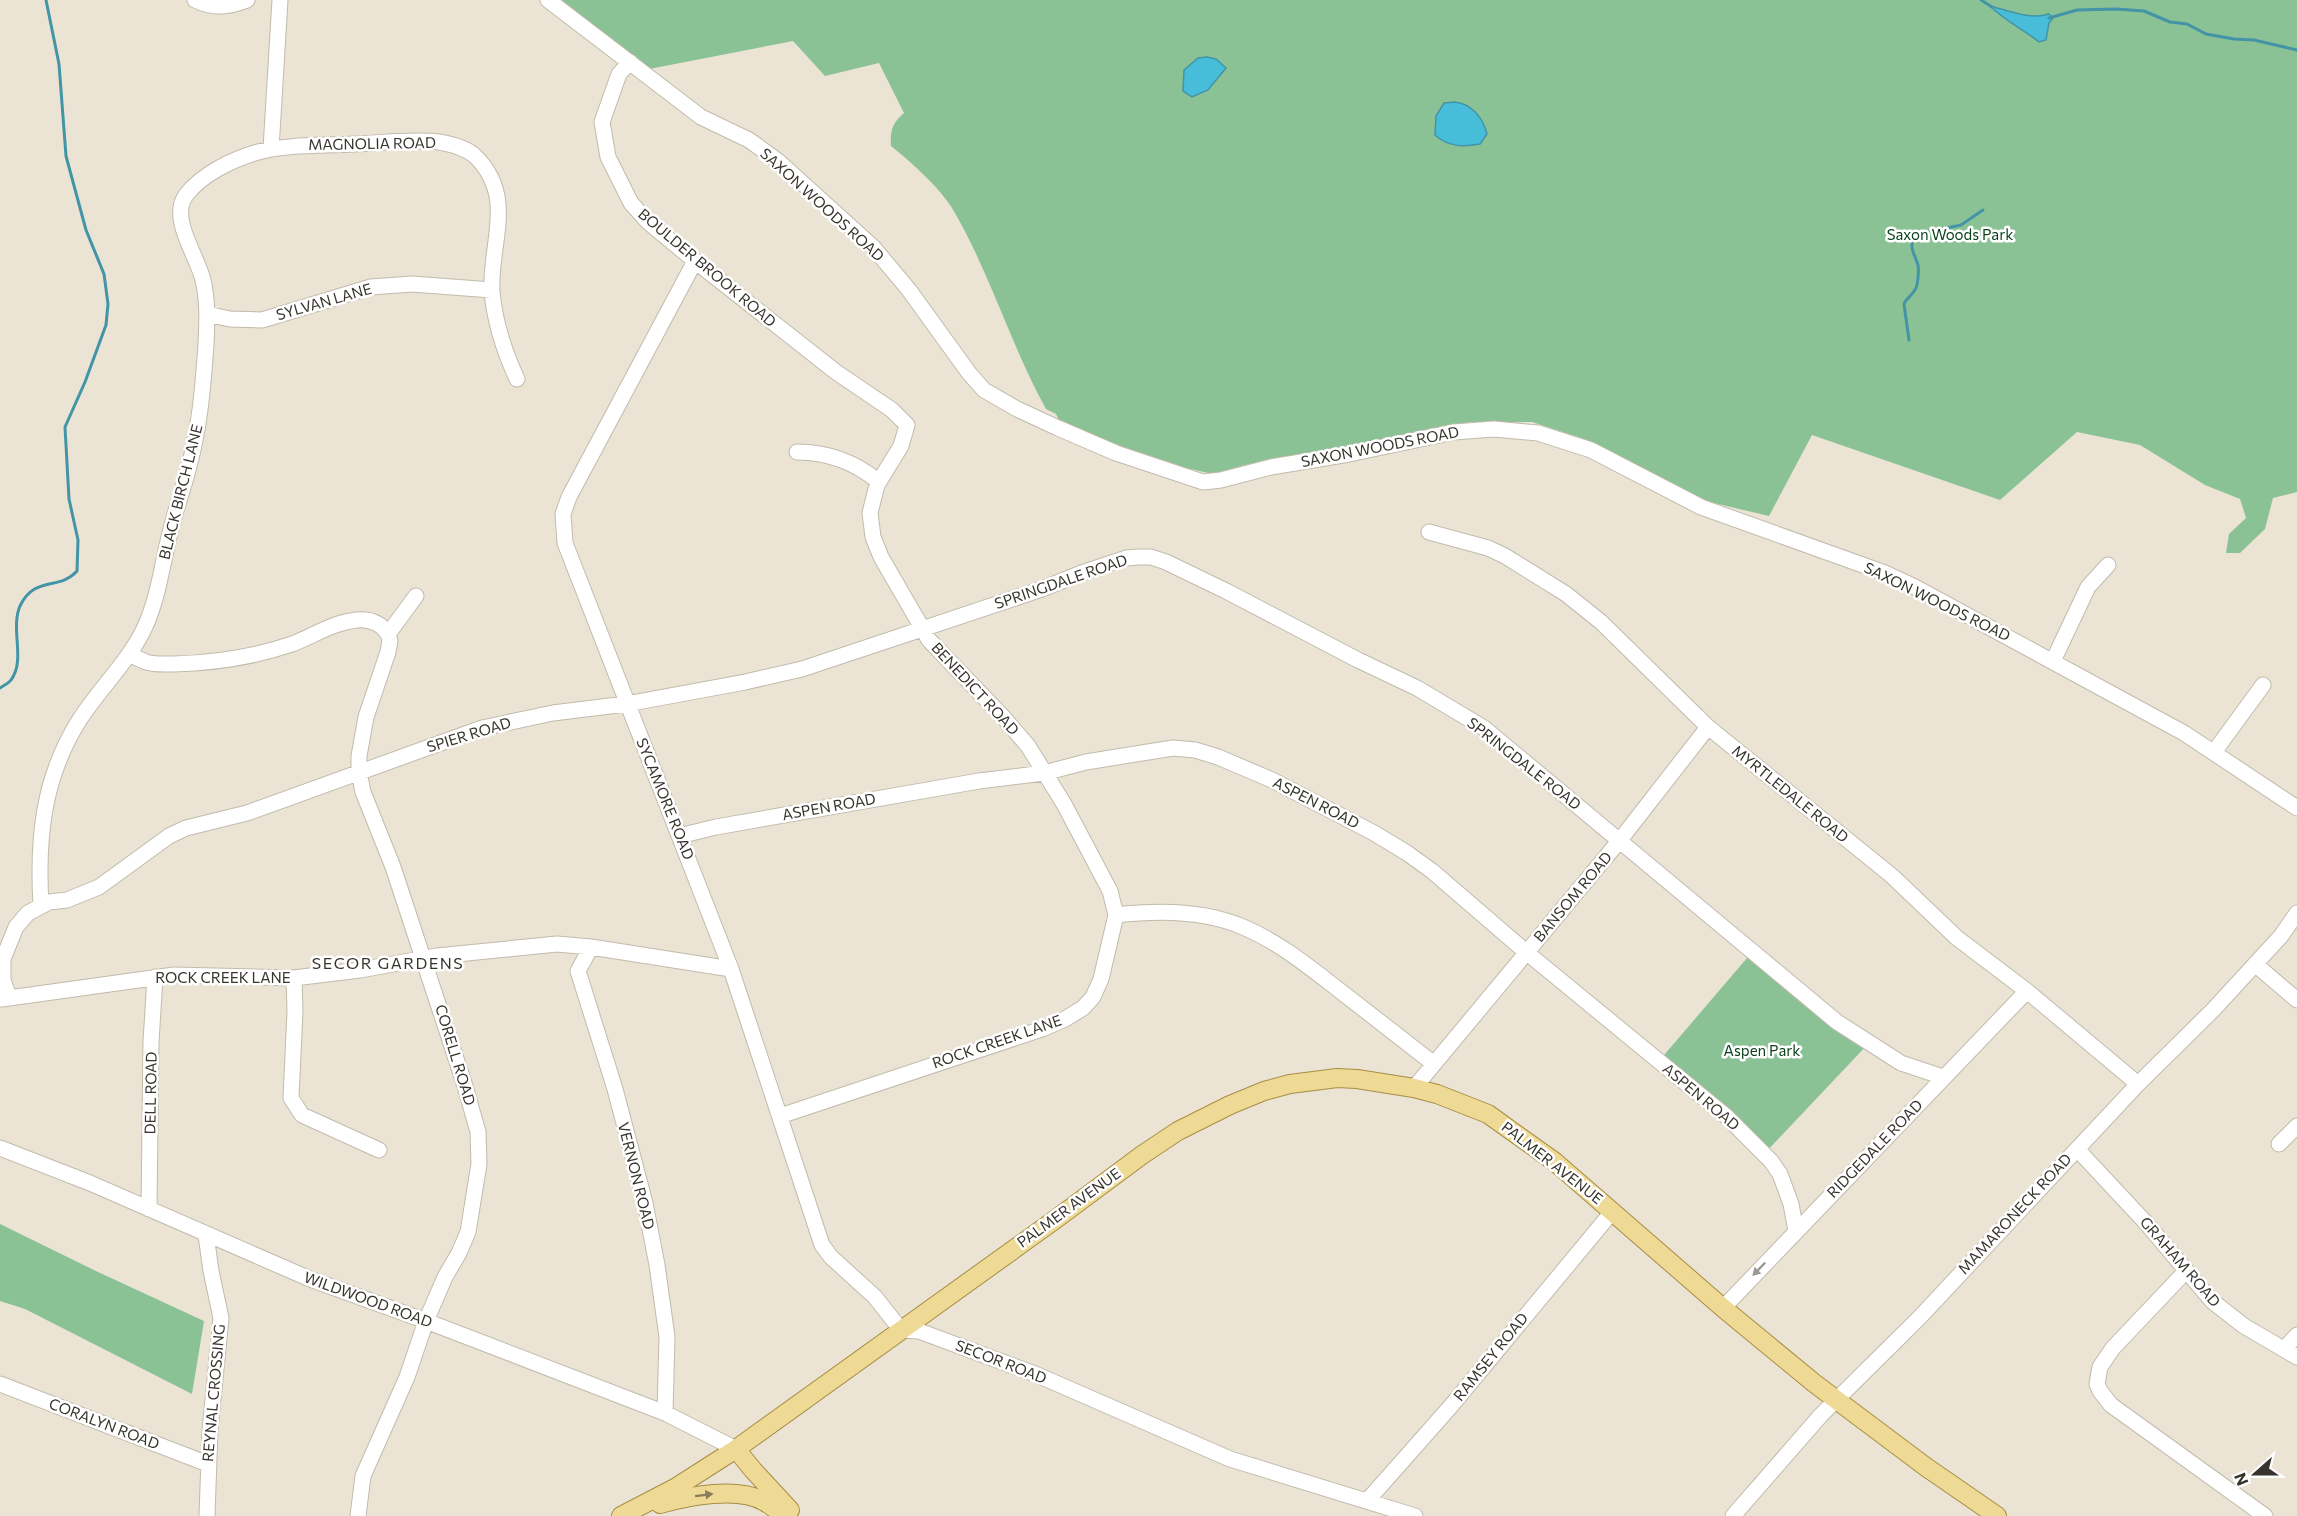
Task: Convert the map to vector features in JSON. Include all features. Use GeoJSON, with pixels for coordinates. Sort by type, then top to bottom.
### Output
{"type":"FeatureCollection","features":[{"type":"Feature","properties":{"kind":"main road","name":"PALMER AVENUE"},"geometry":{"type":"LineString","coordinates":[[900,1330],[1056,1220],[1142,1155],[1178,1131],[1220,1109],[1264,1091],[1315,1080],[1357,1079],[1414,1088],[1437,1094],[1488,1114],[1555,1162],[1723,1308],[1836,1400],[1990,1514]]}},
{"type":"Feature","properties":{"kind":"main road"},"geometry":{"type":"LineString","coordinates":[[624,1515],[675,1488],[736,1449],[900,1330]]}},
{"type":"Feature","properties":{"kind":"main road"},"geometry":{"type":"LineString","coordinates":[[736,1449],[796,1516]]}},
{"type":"Feature","properties":{"kind":"main road"},"geometry":{"type":"LineString","coordinates":[[624,1515],[684,1498],[715,1494],[739,1495],[763,1501],[784,1516]]}},
{"type":"Feature","properties":{"kind":"street"},"geometry":{"type":"LineString","coordinates":[[195,0],[203,4],[224,7],[247,0]]}},
{"type":"Feature","properties":{"kind":"street"},"geometry":{"type":"LineString","coordinates":[[271,149],[280,0]]}},
{"type":"Feature","properties":{"kind":"street","name":"SAXON WOODS ROAD"},"geometry":{"type":"LineString","coordinates":[[548,0],[701,117],[749,140],[778,161],[873,247],[909,290],[984,390],[1017,409],[1116,453],[1203,482],[1454,432],[1494,429],[1538,433],[1592,450],[1701,507],[1885,573],[2184,733],[2297,808]]}},
{"type":"Feature","properties":{"kind":"street","name":"BOULDER BROOK ROAD"},"geometry":{"type":"LineString","coordinates":[[630,62],[620,74],[602,122],[608,157],[631,203],[648,222],[695,261],[836,372],[892,410],[907,425]]}},
{"type":"Feature","properties":{"kind":"street","name":"MAGNOLIA ROAD"},"geometry":{"type":"LineString","coordinates":[[271,149],[303,145],[439,142],[464,149],[474,156],[493,181],[499,209],[492,290]]}},
{"type":"Feature","properties":{"kind":"street","name":"BLACK BIRCH LANE"},"geometry":{"type":"LineString","coordinates":[[41,906],[38,862],[45,804],[50,784],[80,720],[130,654],[144,629],[158,591],[171,528],[189,465],[202,397],[207,314],[204,283],[180,220],[180,207],[186,195],[203,179],[254,153],[271,149]]}},
{"type":"Feature","properties":{"kind":"street","name":"SYCAMORE ROAD"},"geometry":{"type":"LineString","coordinates":[[695,261],[576,483],[563,514],[566,543],[626,704],[730,969],[822,1245],[831,1257],[875,1298],[900,1330]]}},
{"type":"Feature","properties":{"kind":"street","name":"SYLVAN LANE"},"geometry":{"type":"LineString","coordinates":[[207,314],[230,320],[262,320],[371,287],[412,284],[492,290]]}},
{"type":"Feature","properties":{"kind":"street"},"geometry":{"type":"LineString","coordinates":[[492,290],[498,334],[517,379]]}},
{"type":"Feature","properties":{"kind":"street","name":"BENEDICT ROAD"},"geometry":{"type":"LineString","coordinates":[[907,425],[901,446],[879,482],[870,513],[873,537],[881,557],[921,629],[950,664],[1004,718],[1028,746],[1064,804],[1110,891],[1116,915]]}},
{"type":"Feature","properties":{"kind":"street"},"geometry":{"type":"LineString","coordinates":[[797,452],[816,452],[848,462],[867,472],[879,482]]}},
{"type":"Feature","properties":{"kind":"street","name":"MYRTLEDALE ROAD"},"geometry":{"type":"LineString","coordinates":[[1429,532],[1488,548],[1566,594],[1601,622],[1708,728],[1892,876],[1957,938],[2027,991],[2138,1084]]}},
{"type":"Feature","properties":{"kind":"street","name":"SPRINGDALE ROAD"},"geometry":{"type":"LineString","coordinates":[[921,629],[1126,558],[1151,557],[1166,562],[1417,688],[1484,728],[1837,1022],[1901,1063],[1943,1077]]}},
{"type":"Feature","properties":{"kind":"street"},"geometry":{"type":"LineString","coordinates":[[2053,661],[2088,586],[2108,565]]}},
{"type":"Feature","properties":{"kind":"street","name":"CORELL ROAD"},"geometry":{"type":"LineString","coordinates":[[358,1516],[363,1476],[407,1377],[426,1321],[468,1232],[479,1164],[478,1132],[424,958],[393,867],[363,792],[360,772],[359,756],[366,717],[388,652],[390,641],[388,634],[416,596]]}},
{"type":"Feature","properties":{"kind":"street"},"geometry":{"type":"LineString","coordinates":[[130,654],[154,664],[189,663],[250,656],[293,643],[345,622],[357,620],[369,620],[379,624],[388,634]]}},
{"type":"Feature","properties":{"kind":"street","name":"SPIER ROAD"},"geometry":{"type":"LineString","coordinates":[[41,906],[49,902],[67,900],[99,887],[169,836],[186,828],[247,813],[482,728],[554,713],[626,704],[745,682],[802,669],[921,629]]}},
{"type":"Feature","properties":{"kind":"street"},"geometry":{"type":"LineString","coordinates":[[2214,752],[2263,685]]}},
{"type":"Feature","properties":{"kind":"street","name":"BANSOM ROAD"},"geometry":{"type":"LineString","coordinates":[[1434,1064],[1620,840],[1708,728]]}},
{"type":"Feature","properties":{"kind":"street","name":"ASPEN ROAD"},"geometry":{"type":"LineString","coordinates":[[679,836],[716,827],[1173,748],[1194,750],[1218,757],[1272,780],[1374,833],[1432,871],[1726,1117],[1771,1161],[1780,1174],[1796,1231]]}},
{"type":"Feature","properties":{"kind":"street"},"geometry":{"type":"LineString","coordinates":[[4,998],[3,959],[9,940],[16,927],[28,914],[41,906]]}},
{"type":"Feature","properties":{"kind":"street"},"geometry":{"type":"LineString","coordinates":[[1116,915],[1144,912],[1191,914],[1242,926],[1299,959],[1434,1064],[1414,1088]]}},
{"type":"Feature","properties":{"kind":"street","name":"MAMARONECK ROAD"},"geometry":{"type":"LineString","coordinates":[[1733,1516],[1836,1400],[1920,1317],[2138,1084],[2213,1010],[2281,936],[2297,912]]}},
{"type":"Feature","properties":{"kind":"street","name":"ROCK CREEK LANE"},"geometry":{"type":"LineString","coordinates":[[780,1116],[1042,1029],[1065,1019],[1083,1008],[1093,997],[1101,979],[1116,915]]}},
{"type":"Feature","properties":{"kind":"street","name":"ROCK CREEK LANE"},"geometry":{"type":"LineString","coordinates":[[4,998],[156,977],[203,975],[294,978],[360,970],[424,958],[556,944],[591,947],[730,969]]}},
{"type":"Feature","properties":{"kind":"street","name":"VERNON ROAD"},"geometry":{"type":"LineString","coordinates":[[591,947],[578,970],[615,1089],[645,1203],[667,1336],[665,1413]]}},
{"type":"Feature","properties":{"kind":"street"},"geometry":{"type":"LineString","coordinates":[[2255,964],[2297,1000]]}},
{"type":"Feature","properties":{"kind":"street","name":"DELL ROAD"},"geometry":{"type":"LineString","coordinates":[[149,1209],[151,1042],[156,977]]}},
{"type":"Feature","properties":{"kind":"street"},"geometry":{"type":"LineString","coordinates":[[294,978],[295,1011],[291,1098],[302,1115],[379,1150]]}},
{"type":"Feature","properties":{"kind":"street","name":"RIDGEDALE ROAD"},"geometry":{"type":"LineString","coordinates":[[1723,1308],[2027,991]]}},
{"type":"Feature","properties":{"kind":"street"},"geometry":{"type":"LineString","coordinates":[[2279,1144],[2297,1126]]}},
{"type":"Feature","properties":{"kind":"street","name":"WILDWOOD ROAD"},"geometry":{"type":"LineString","coordinates":[[0,1148],[90,1183],[310,1280],[426,1321],[665,1413],[736,1449]]}},
{"type":"Feature","properties":{"kind":"street","name":"GRAHAM ROAD"},"geometry":{"type":"LineString","coordinates":[[2078,1149],[2147,1224],[2212,1301],[2225,1312],[2290,1353]]}},
{"type":"Feature","properties":{"kind":"street","name":"RAMSEY ROAD"},"geometry":{"type":"LineString","coordinates":[[1367,1501],[1451,1406],[1612,1212]]}},
{"type":"Feature","properties":{"kind":"street","name":"REYNAL CROSSING"},"geometry":{"type":"LineString","coordinates":[[206,1235],[221,1318],[208,1464],[207,1516]]}},
{"type":"Feature","properties":{"kind":"street"},"geometry":{"type":"LineString","coordinates":[[2186,1271],[2113,1348],[2100,1367],[2097,1384],[2111,1405],[2265,1516]]}},
{"type":"Feature","properties":{"kind":"street","name":"SECOR ROAD"},"geometry":{"type":"LineString","coordinates":[[900,1330],[919,1331],[1035,1374],[1230,1460],[1415,1516]]}},
{"type":"Feature","properties":{"kind":"street"},"geometry":{"type":"LineString","coordinates":[[2290,1353],[2297,1335]]}},
{"type":"Feature","properties":{"kind":"street","name":"CORALYN ROAD"},"geometry":{"type":"LineString","coordinates":[[0,1384],[208,1464]]}},
{"type":"Feature","properties":{"kind":"green space","name":"Saxon Woods Park"},"geometry":{"type":"Polygon","coordinates":[[[552,0],[2297,0],[2297,492],[2273,498],[2265,529],[2240,553],[2226,553],[2229,534],[2246,518],[2240,499],[2205,485],[2140,445],[2077,432],[2000,500],[1812,435],[1769,516],[1701,500],[1587,440],[1532,422],[1471,422],[1245,465],[1213,474],[1150,460],[1059,420],[1056,414],[1046,409],[1021,359],[978,257],[952,208],[932,184],[891,146],[893,128],[904,113],[879,63],[825,76],[793,41],[649,69],[552,0]]]}},
{"type":"Feature","properties":{"kind":"green space","name":"Aspen Park"},"geometry":{"type":"Polygon","coordinates":[[[1753,951],[1869,1043],[1764,1154],[1659,1061],[1753,951]]]}},
{"type":"Feature","properties":{"kind":"green space"},"geometry":{"type":"Polygon","coordinates":[[[0,1224],[204,1321],[192,1394],[25,1309],[0,1301],[0,1224]]]}},
{"type":"Feature","properties":{"kind":"water"},"geometry":{"type":"Polygon","coordinates":[[[1990,6],[2027,15],[2049,14],[2053,18],[2049,23],[2046,40],[2039,42],[1990,6]]]}},
{"type":"Feature","properties":{"kind":"water"},"geometry":{"type":"Polygon","coordinates":[[[1198,58],[1216,59],[1226,68],[1208,90],[1192,97],[1183,91],[1184,70],[1198,58]]]}},
{"type":"Feature","properties":{"kind":"water"},"geometry":{"type":"Polygon","coordinates":[[[1455,102],[1472,109],[1483,123],[1487,134],[1480,144],[1456,145],[1445,142],[1435,135],[1436,116],[1444,103],[1455,102]]]}},
{"type":"Feature","properties":{"kind":"waterway"},"geometry":{"type":"LineString","coordinates":[[0,688],[10,681],[15,672],[18,654],[17,615],[26,596],[40,587],[63,581],[77,571],[78,540],[69,499],[65,427],[106,325],[108,304],[104,274],[86,230],[66,156],[59,64],[46,0]]}},
{"type":"Feature","properties":{"kind":"waterway"},"geometry":{"type":"LineString","coordinates":[[1981,0],[1992,7]]}},
{"type":"Feature","properties":{"kind":"waterway"},"geometry":{"type":"LineString","coordinates":[[2049,18],[2077,10],[2144,11],[2170,22],[2187,24],[2206,34],[2254,40],[2297,50]]}},
{"type":"Feature","properties":{"kind":"waterway"},"geometry":{"type":"LineString","coordinates":[[1909,340],[1904,304],[1913,293],[1917,283],[1918,265],[1912,248],[1913,241],[1919,234],[1961,225],[1983,210]]}},
{"type":"Feature","properties":{"kind":"district","name":"SECOR GARDENS"},"geometry":{"type":"Point","coordinates":[388,963]}}]}
